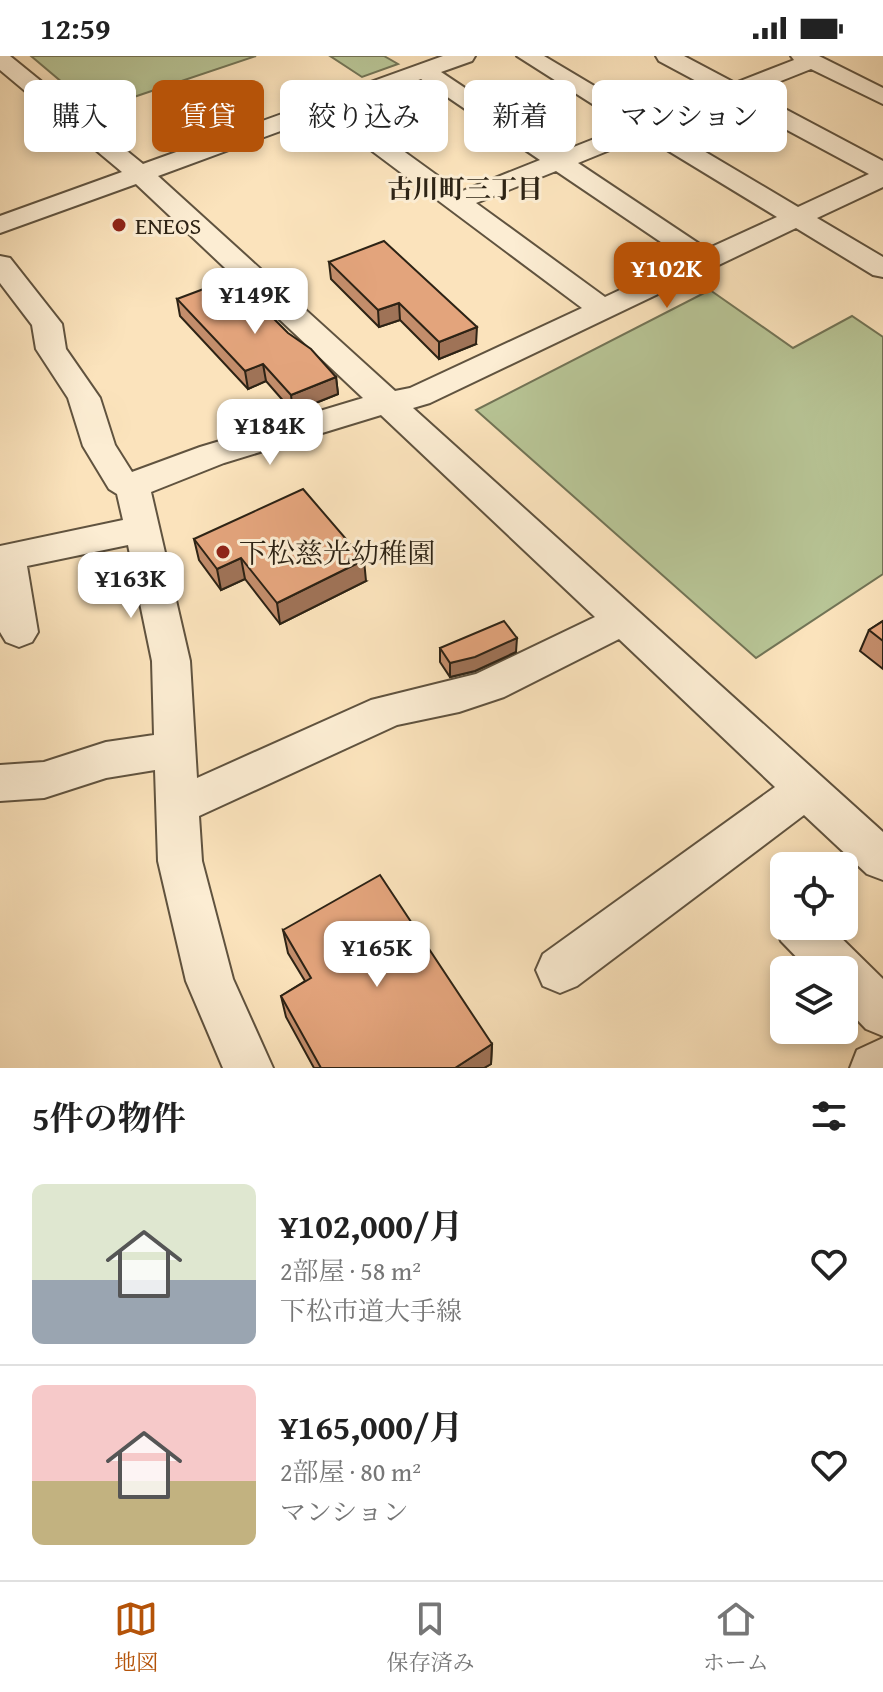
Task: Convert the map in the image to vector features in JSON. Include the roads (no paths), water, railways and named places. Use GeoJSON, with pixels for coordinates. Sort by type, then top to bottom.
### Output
{"type":"FeatureCollection","features":[{"type":"Feature","properties":{"kind":"street"},"geometry":{"type":"LineString","coordinates":[[399,80],[464,56]]}},
{"type":"Feature","properties":{"kind":"street"},"geometry":{"type":"LineString","coordinates":[[528,56],[592,95]]}},
{"type":"Feature","properties":{"kind":"street"},"geometry":{"type":"LineString","coordinates":[[667,56],[712,80]]}},
{"type":"Feature","properties":{"kind":"street"},"geometry":{"type":"LineString","coordinates":[[758,80],[807,58],[883,97]]}},
{"type":"Feature","properties":{"kind":"street"},"geometry":{"type":"LineString","coordinates":[[0,59],[26,80]]}},
{"type":"Feature","properties":{"kind":"street"},"geometry":{"type":"LineString","coordinates":[[424,71],[708,262]]}},
{"type":"Feature","properties":{"kind":"street"},"geometry":{"type":"LineString","coordinates":[[0,92],[24,85]]}},
{"type":"Feature","properties":{"kind":"street"},"geometry":{"type":"LineString","coordinates":[[787,121],[883,174]]}},
{"type":"Feature","properties":{"kind":"street"},"geometry":{"type":"LineString","coordinates":[[0,225],[280,123]]}},
{"type":"Feature","properties":{"kind":"street"},"geometry":{"type":"LineString","coordinates":[[459,201],[592,148]]}},
{"type":"Feature","properties":{"kind":"street"},"geometry":{"type":"LineString","coordinates":[[113,152],[883,860]]}},
{"type":"Feature","properties":{"kind":"street"},"geometry":{"type":"LineString","coordinates":[[391,152],[605,311]]}},
{"type":"Feature","properties":{"kind":"street"},"geometry":{"type":"LineString","coordinates":[[687,152],[883,269]]}},
{"type":"Feature","properties":{"kind":"street"},"geometry":{"type":"LineString","coordinates":[[133,487],[212,455],[358,410],[419,396],[798,219],[883,174]]}},
{"type":"Feature","properties":{"kind":"street"},"geometry":{"type":"LineString","coordinates":[[0,264],[47,324],[51,349],[84,398],[99,446],[121,481],[133,487]]}},
{"type":"Feature","properties":{"kind":"street"},"geometry":{"type":"LineString","coordinates":[[133,487],[171,661],[180,861],[210,981],[248,1068]]}},
{"type":"Feature","properties":{"kind":"street"},"geometry":{"type":"LineString","coordinates":[[19,632],[4,559],[142,529]]}},
{"type":"Feature","properties":{"kind":"street"},"geometry":{"type":"LineString","coordinates":[[177,801],[198,798],[395,709],[443,701],[472,692],[564,652],[623,619]]}},
{"type":"Feature","properties":{"kind":"street"},"geometry":{"type":"LineString","coordinates":[[0,783],[44,780],[106,760],[175,749]]}},
{"type":"Feature","properties":{"kind":"street"},"geometry":{"type":"LineString","coordinates":[[560,970],[806,789]]}},
{"type":"Feature","properties":{"kind":"street"},"geometry":{"type":"LineString","coordinates":[[811,940],[826,956]]}},
{"type":"Feature","properties":{"kind":"street"},"geometry":{"type":"LineString","coordinates":[[858,988],[883,1012]]}},
{"type":"Feature","properties":{"kind":"street"},"geometry":{"type":"LineString","coordinates":[[875,1068],[883,1063]]}},
{"type":"Feature","properties":{"kind":"place","name":"ENEOS"},"geometry":{"type":"Point","coordinates":[119,225]}},
{"type":"Feature","properties":{"kind":"place","name":"下松慈光幼稚園"},"geometry":{"type":"Point","coordinates":[223,552]}},
{"type":"Feature","properties":{"kind":"district","name":"古川町三丁目"},"geometry":{"type":"Point","coordinates":[465,188]}}]}
